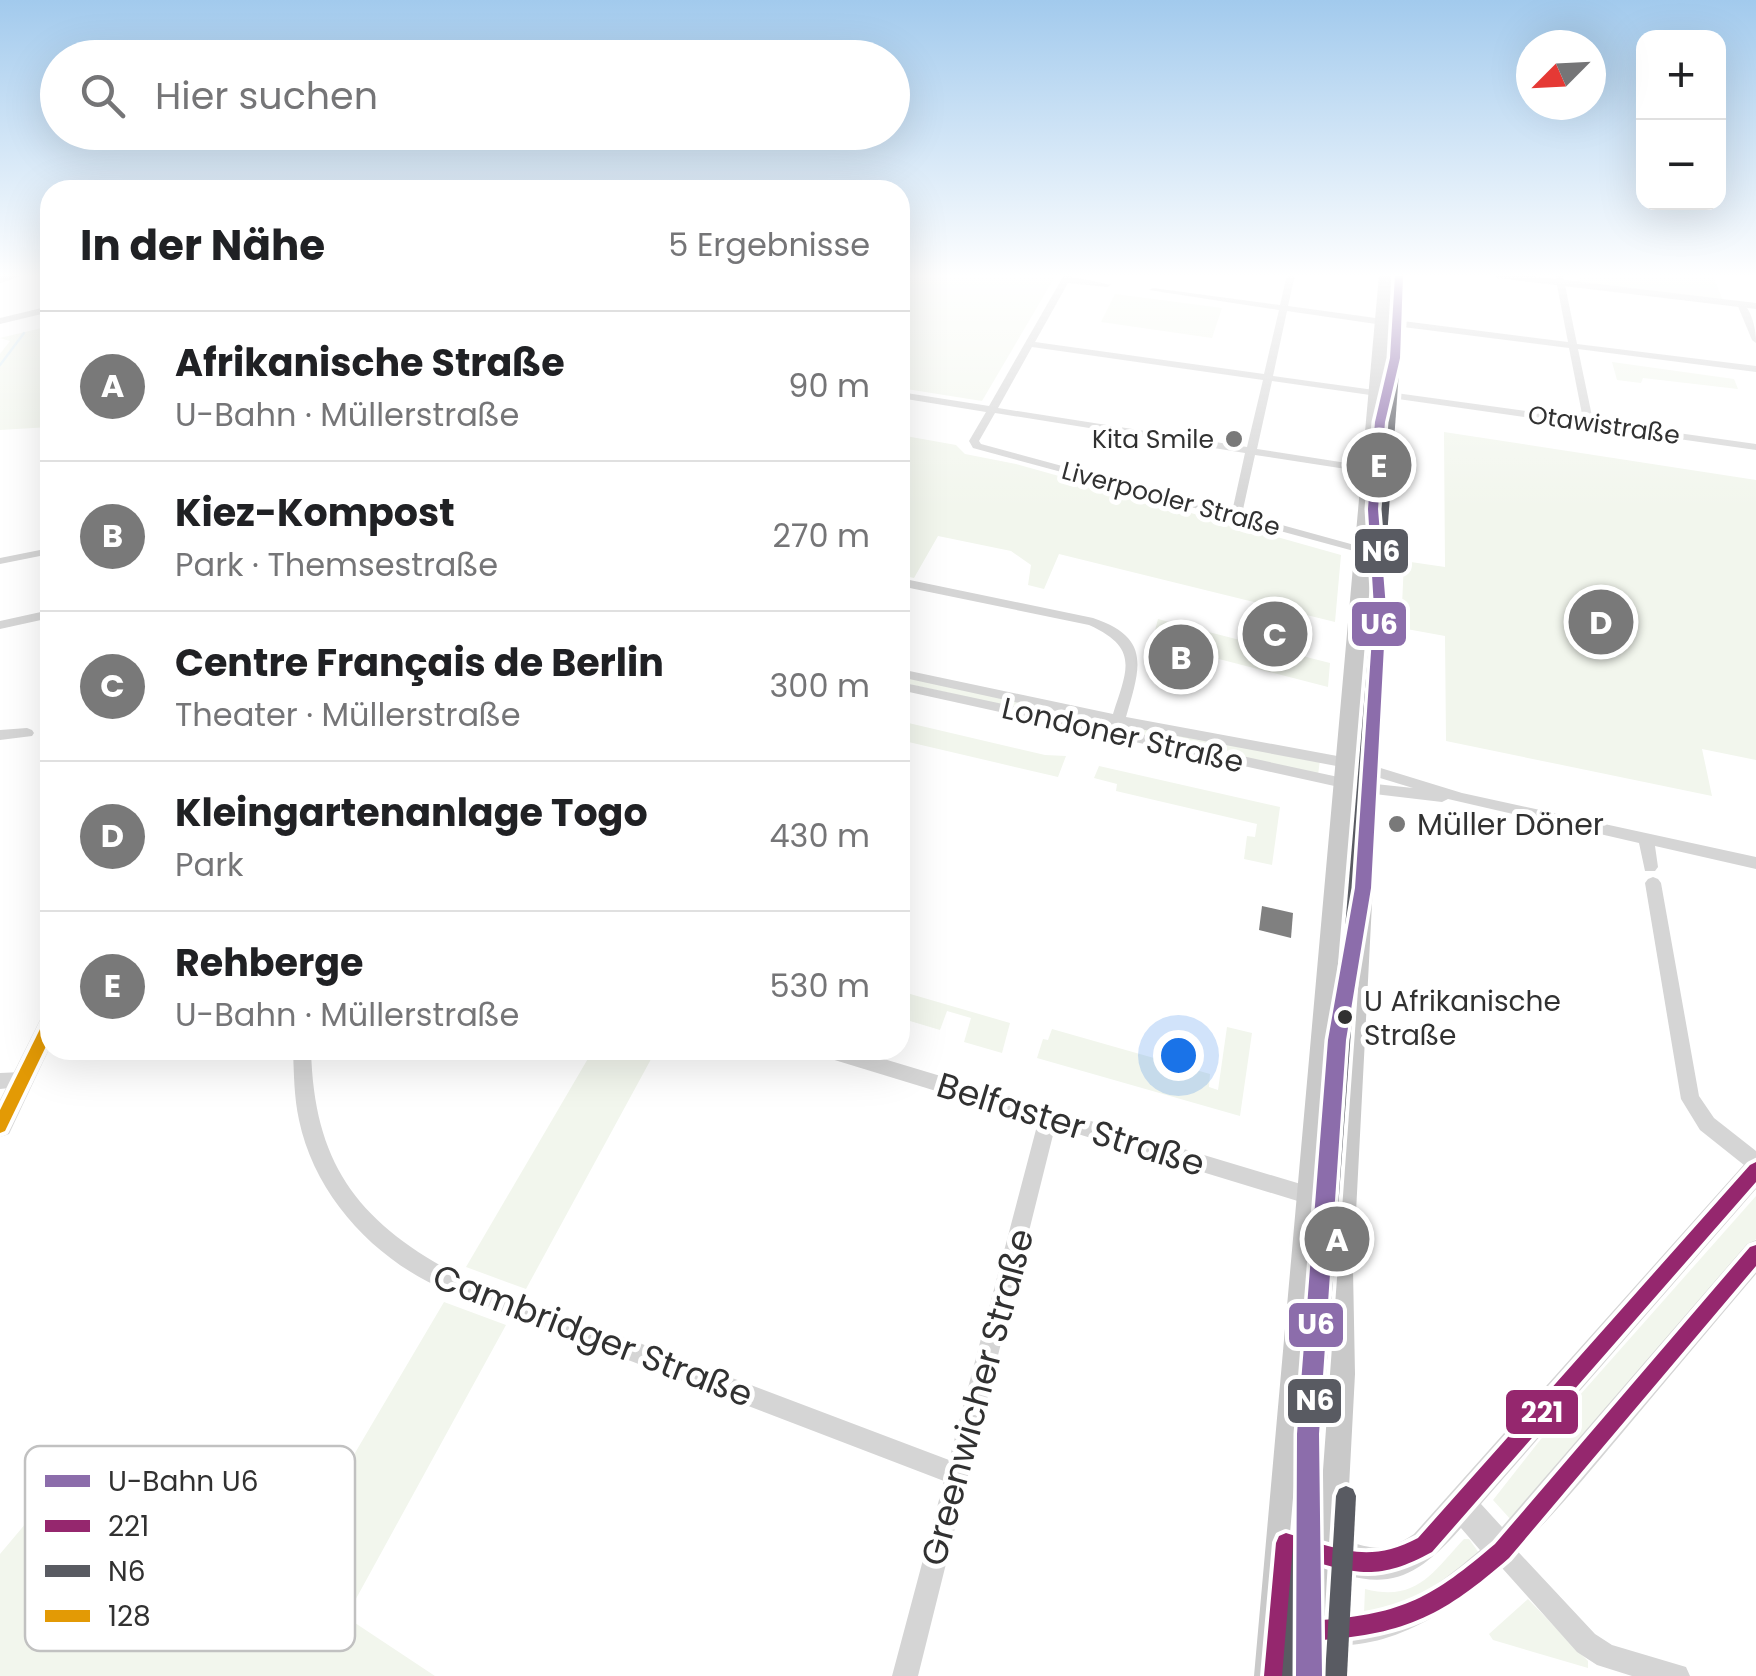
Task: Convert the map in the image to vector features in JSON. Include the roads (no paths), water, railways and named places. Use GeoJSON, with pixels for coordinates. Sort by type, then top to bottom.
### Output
{"type":"FeatureCollection","features":[{"type":"Feature","properties":{"kind":"main road"},"geometry":{"type":"LineString","coordinates":[[1275,1676],[1314,1196],[1357,776],[1387,353]]}},
{"type":"Feature","properties":{"kind":"main road"},"geometry":{"type":"LineString","coordinates":[[1318,1676],[1337,1374],[1336,1270],[1365,551],[1372,470],[1385,393]]}},
{"type":"Feature","properties":{"kind":"street"},"geometry":{"type":"LineString","coordinates":[[992,410],[1025,353]]}},
{"type":"Feature","properties":{"kind":"street","name":"Otawistraße"},"geometry":{"type":"LineString","coordinates":[[1096,353],[1756,447]]}},
{"type":"Feature","properties":{"kind":"street"},"geometry":{"type":"LineString","coordinates":[[1236,517],[1274,353]]}},
{"type":"Feature","properties":{"kind":"street"},"geometry":{"type":"LineString","coordinates":[[1576,353],[1588,422]]}},
{"type":"Feature","properties":{"kind":"street"},"geometry":{"type":"LineString","coordinates":[[1629,353],[1756,370]]}},
{"type":"Feature","properties":{"kind":"street"},"geometry":{"type":"LineString","coordinates":[[910,397],[1372,470]]}},
{"type":"Feature","properties":{"kind":"street","name":"Liverpooler Straße"},"geometry":{"type":"LineString","coordinates":[[992,410],[974,441],[977,446],[1365,551]]}},
{"type":"Feature","properties":{"kind":"street"},"geometry":{"type":"LineString","coordinates":[[0,561],[40,552]]}},
{"type":"Feature","properties":{"kind":"street"},"geometry":{"type":"LineString","coordinates":[[910,584],[1110,629],[1127,642],[1134,654],[1116,726]]}},
{"type":"Feature","properties":{"kind":"street"},"geometry":{"type":"LineString","coordinates":[[0,625],[40,616]]}},
{"type":"Feature","properties":{"kind":"street","name":"Londoner Straße"},"geometry":{"type":"LineString","coordinates":[[910,675],[1116,726]]}},
{"type":"Feature","properties":{"kind":"street","name":"Londoner Straße"},"geometry":{"type":"LineString","coordinates":[[910,688],[1116,726],[1756,863]]}},
{"type":"Feature","properties":{"kind":"street"},"geometry":{"type":"LineString","coordinates":[[0,736],[27,733]]}},
{"type":"Feature","properties":{"kind":"street"},"geometry":{"type":"LineString","coordinates":[[1286,1542],[1372,1567],[1389,1567],[1424,1545],[1756,1166],[1707,1124],[1690,1098],[1646,839]]}},
{"type":"Feature","properties":{"kind":"street"},"geometry":{"type":"LineString","coordinates":[[0,1126],[11,1080],[40,1038]]}},
{"type":"Feature","properties":{"kind":"street","name":"Cambridger Straße"},"geometry":{"type":"LineString","coordinates":[[302,1060],[302,1097],[316,1152],[340,1196],[362,1223],[408,1261],[448,1282],[955,1474]]}},
{"type":"Feature","properties":{"kind":"street","name":"Belfaster Straße"},"geometry":{"type":"LineString","coordinates":[[860,1060],[1314,1196]]}},
{"type":"Feature","properties":{"kind":"street","name":"Greenwicher Straße"},"geometry":{"type":"LineString","coordinates":[[905,1676],[1048,1118]]}},
{"type":"Feature","properties":{"kind":"street"},"geometry":{"type":"LineString","coordinates":[[1280,1616],[1320,1630],[1394,1625],[1433,1608],[1502,1551],[1756,1253]]}},
{"type":"Feature","properties":{"kind":"street"},"geometry":{"type":"LineString","coordinates":[[1460,1505],[1586,1643],[1606,1656],[1676,1676]]}},
{"type":"Feature","properties":{"kind":"waterway"},"geometry":{"type":"LineString","coordinates":[[0,365],[9,353]]}},
{"type":"Feature","properties":{"kind":"metro line","name":"U6"},"geometry":{"type":"LineString","coordinates":[[1309,1676],[1308,1434],[1337,1040],[1363,888],[1380,608],[1373,509],[1380,422],[1395,353]]}},
{"type":"Feature","properties":{"kind":"place","name":"Kita Smile"},"geometry":{"type":"Point","coordinates":[1234,439]}},
{"type":"Feature","properties":{"kind":"place","name":"Rehberge"},"geometry":{"type":"Point","coordinates":[1379,465]}},
{"type":"Feature","properties":{"kind":"place","name":"Kleingartenanlage Togo"},"geometry":{"type":"Point","coordinates":[1601,622]}},
{"type":"Feature","properties":{"kind":"place","name":"Centre Français de Berlin"},"geometry":{"type":"Point","coordinates":[1275,634]}},
{"type":"Feature","properties":{"kind":"place","name":"Kiez-Kompost"},"geometry":{"type":"Point","coordinates":[1181,657]}},
{"type":"Feature","properties":{"kind":"place","name":"Müller Döner"},"geometry":{"type":"Point","coordinates":[1397,824]}},
{"type":"Feature","properties":{"kind":"place","name":"U Afrikanische Straße"},"geometry":{"type":"Point","coordinates":[1345,1017]}},
{"type":"Feature","properties":{"kind":"place","name":"Afrikanische Straße"},"geometry":{"type":"Point","coordinates":[1337,1239]}}]}
